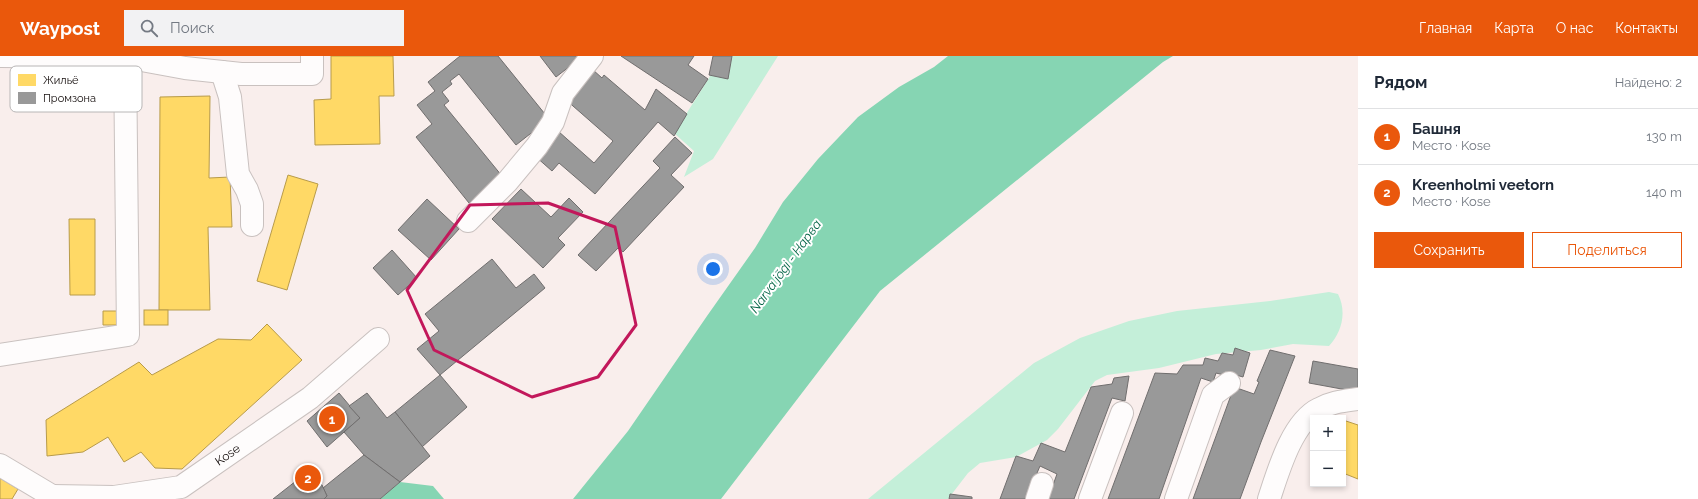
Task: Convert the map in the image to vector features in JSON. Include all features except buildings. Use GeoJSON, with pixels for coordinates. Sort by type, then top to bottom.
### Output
{"type":"FeatureCollection","features":[{"type":"Feature","properties":{"kind":"street"},"geometry":{"type":"LineString","coordinates":[[0,56],[125,56],[186,68],[241,74],[312,74],[312,56]]}},
{"type":"Feature","properties":{"kind":"street"},"geometry":{"type":"LineString","coordinates":[[125,56],[125,66]]}},
{"type":"Feature","properties":{"kind":"street"},"geometry":{"type":"LineString","coordinates":[[468,221],[507,182],[537,146],[553,122],[563,93],[592,56]]}},
{"type":"Feature","properties":{"kind":"street"},"geometry":{"type":"LineString","coordinates":[[222,72],[230,97],[238,174],[247,190],[252,204],[252,225]]}},
{"type":"Feature","properties":{"kind":"street"},"geometry":{"type":"LineString","coordinates":[[0,355],[128,335],[126,112]]}},
{"type":"Feature","properties":{"kind":"street","name":"Kose"},"geometry":{"type":"LineString","coordinates":[[51,498],[114,497],[181,487],[310,398],[378,339]]}},
{"type":"Feature","properties":{"kind":"street"},"geometry":{"type":"LineString","coordinates":[[1176,499],[1213,395],[1229,383]]}},
{"type":"Feature","properties":{"kind":"street"},"geometry":{"type":"LineString","coordinates":[[1269,499],[1282,462],[1295,434],[1304,421],[1317,409],[1332,403],[1358,399]]}},
{"type":"Feature","properties":{"kind":"street"},"geometry":{"type":"LineString","coordinates":[[1090,499],[1122,413]]}},
{"type":"Feature","properties":{"kind":"street"},"geometry":{"type":"LineString","coordinates":[[0,465],[51,498]]}},
{"type":"Feature","properties":{"kind":"highlighted area"},"geometry":{"type":"Polygon","coordinates":[[[548,203],[615,227],[636,325],[598,377],[532,397],[434,350],[407,290],[470,205],[548,203]]]}},
{"type":"Feature","properties":{"kind":"shaded area"},"geometry":{"type":"Polygon","coordinates":[[[723,56],[778,56],[713,159],[684,177],[694,151],[674,133],[723,56]]]}},
{"type":"Feature","properties":{"kind":"shaded area"},"geometry":{"type":"Polygon","coordinates":[[[1329,292],[1338,294],[1341,301],[1343,315],[1340,328],[1329,346],[1293,344],[1261,350],[1216,354],[1159,368],[1107,375],[1095,381],[1058,429],[1047,440],[1016,457],[980,463],[968,473],[948,499],[868,499],[1034,363],[1080,338],[1129,321],[1177,311],[1270,301],[1329,292]]]}},
{"type":"Feature","properties":{"kind":"water","name":"Narva jõgi - Нарва"},"geometry":{"type":"Polygon","coordinates":[[[948,56],[1173,56],[1163,62],[880,291],[721,499],[573,499],[628,431],[755,248],[783,202],[818,159],[858,117],[899,87],[934,67],[948,56]]]}},
{"type":"Feature","properties":{"kind":"water"},"geometry":{"type":"Polygon","coordinates":[[[400,482],[433,486],[444,499],[380,499],[400,482]]]}},
{"type":"Feature","properties":{"kind":"place","name":"Башня"},"geometry":{"type":"Point","coordinates":[332,419]}},
{"type":"Feature","properties":{"kind":"place","name":"Kreenholmi veetorn"},"geometry":{"type":"Point","coordinates":[308,478]}}]}
